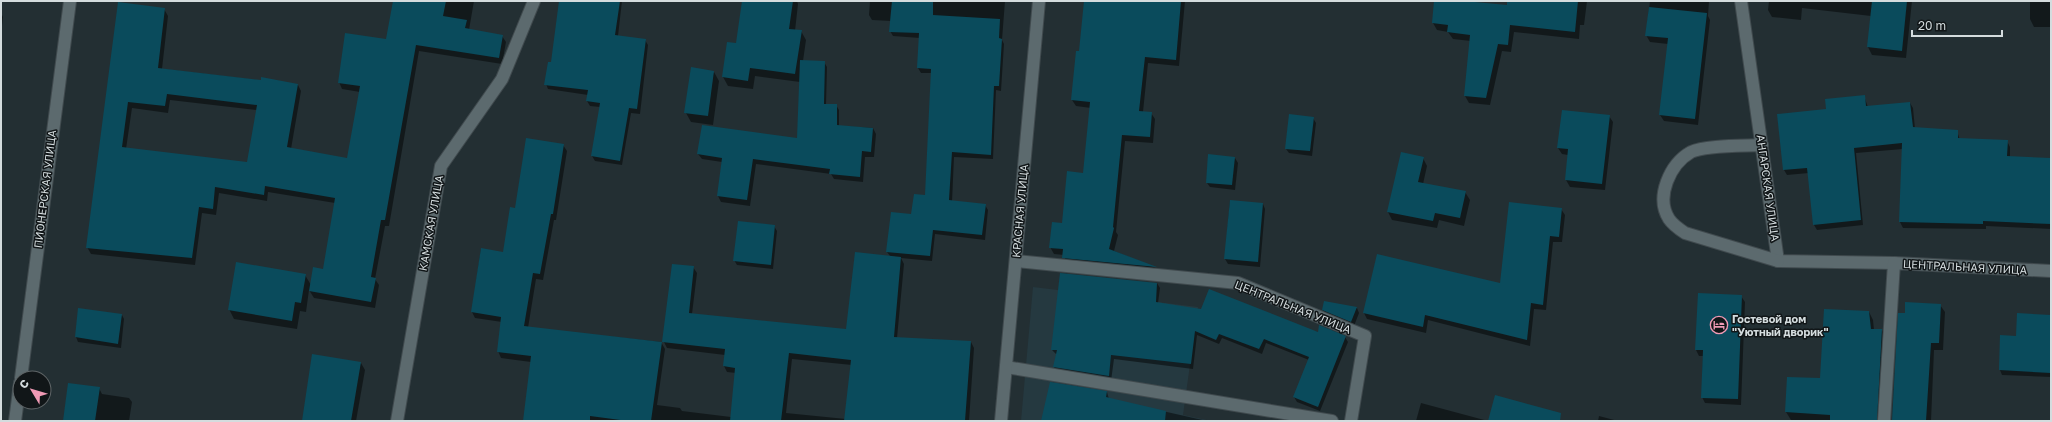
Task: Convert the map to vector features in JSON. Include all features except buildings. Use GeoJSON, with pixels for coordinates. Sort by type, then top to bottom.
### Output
{"type":"FeatureCollection","features":[{"type":"Feature","properties":{"kind":"street","name":"ПИОНЕРСКАЯ УЛИЦА"},"geometry":{"type":"LineString","coordinates":[[22,370],[70,1]]}},
{"type":"Feature","properties":{"kind":"street","name":"КАМСКАЯ УЛИЦА"},"geometry":{"type":"LineString","coordinates":[[397,421],[441,166],[502,79],[534,1]]}},
{"type":"Feature","properties":{"kind":"street","name":"КРАСНАЯ УЛИЦА"},"geometry":{"type":"LineString","coordinates":[[1001,421],[1039,1]]}},
{"type":"Feature","properties":{"kind":"street","name":"АНГАРСКАЯ УЛИЦА"},"geometry":{"type":"LineString","coordinates":[[1741,1],[1778,261]]}},
{"type":"Feature","properties":{"kind":"street"},"geometry":{"type":"LineString","coordinates":[[1762,145],[1703,149],[1692,152],[1674,168],[1667,181],[1664,193],[1664,208],[1668,218],[1675,226],[1685,233],[1778,261],[1894,263]]}},
{"type":"Feature","properties":{"kind":"street","name":"ЦЕНТРАЛЬНАЯ УЛИЦА"},"geometry":{"type":"LineString","coordinates":[[1016,261],[1238,283],[1365,336],[1351,421]]}},
{"type":"Feature","properties":{"kind":"street","name":"ЦЕНТРАЛЬНАЯ УЛИЦА"},"geometry":{"type":"LineString","coordinates":[[1884,421],[1894,263],[2051,271]]}},
{"type":"Feature","properties":{"kind":"street"},"geometry":{"type":"LineString","coordinates":[[1006,368],[1332,421]]}},
{"type":"Feature","properties":{"kind":"street"},"geometry":{"type":"LineString","coordinates":[[15,421],[16,410]]}},
{"type":"Feature","properties":{"kind":"shaded area"},"geometry":{"type":"Polygon","coordinates":[[[1033,287],[1198,307],[1183,415],[1211,421],[1021,421],[1033,287]]]}},
{"type":"Feature","properties":{"kind":"place","name":"Гостевой дом \"Уютный дворик\""},"geometry":{"type":"Point","coordinates":[1719,325]}}]}
